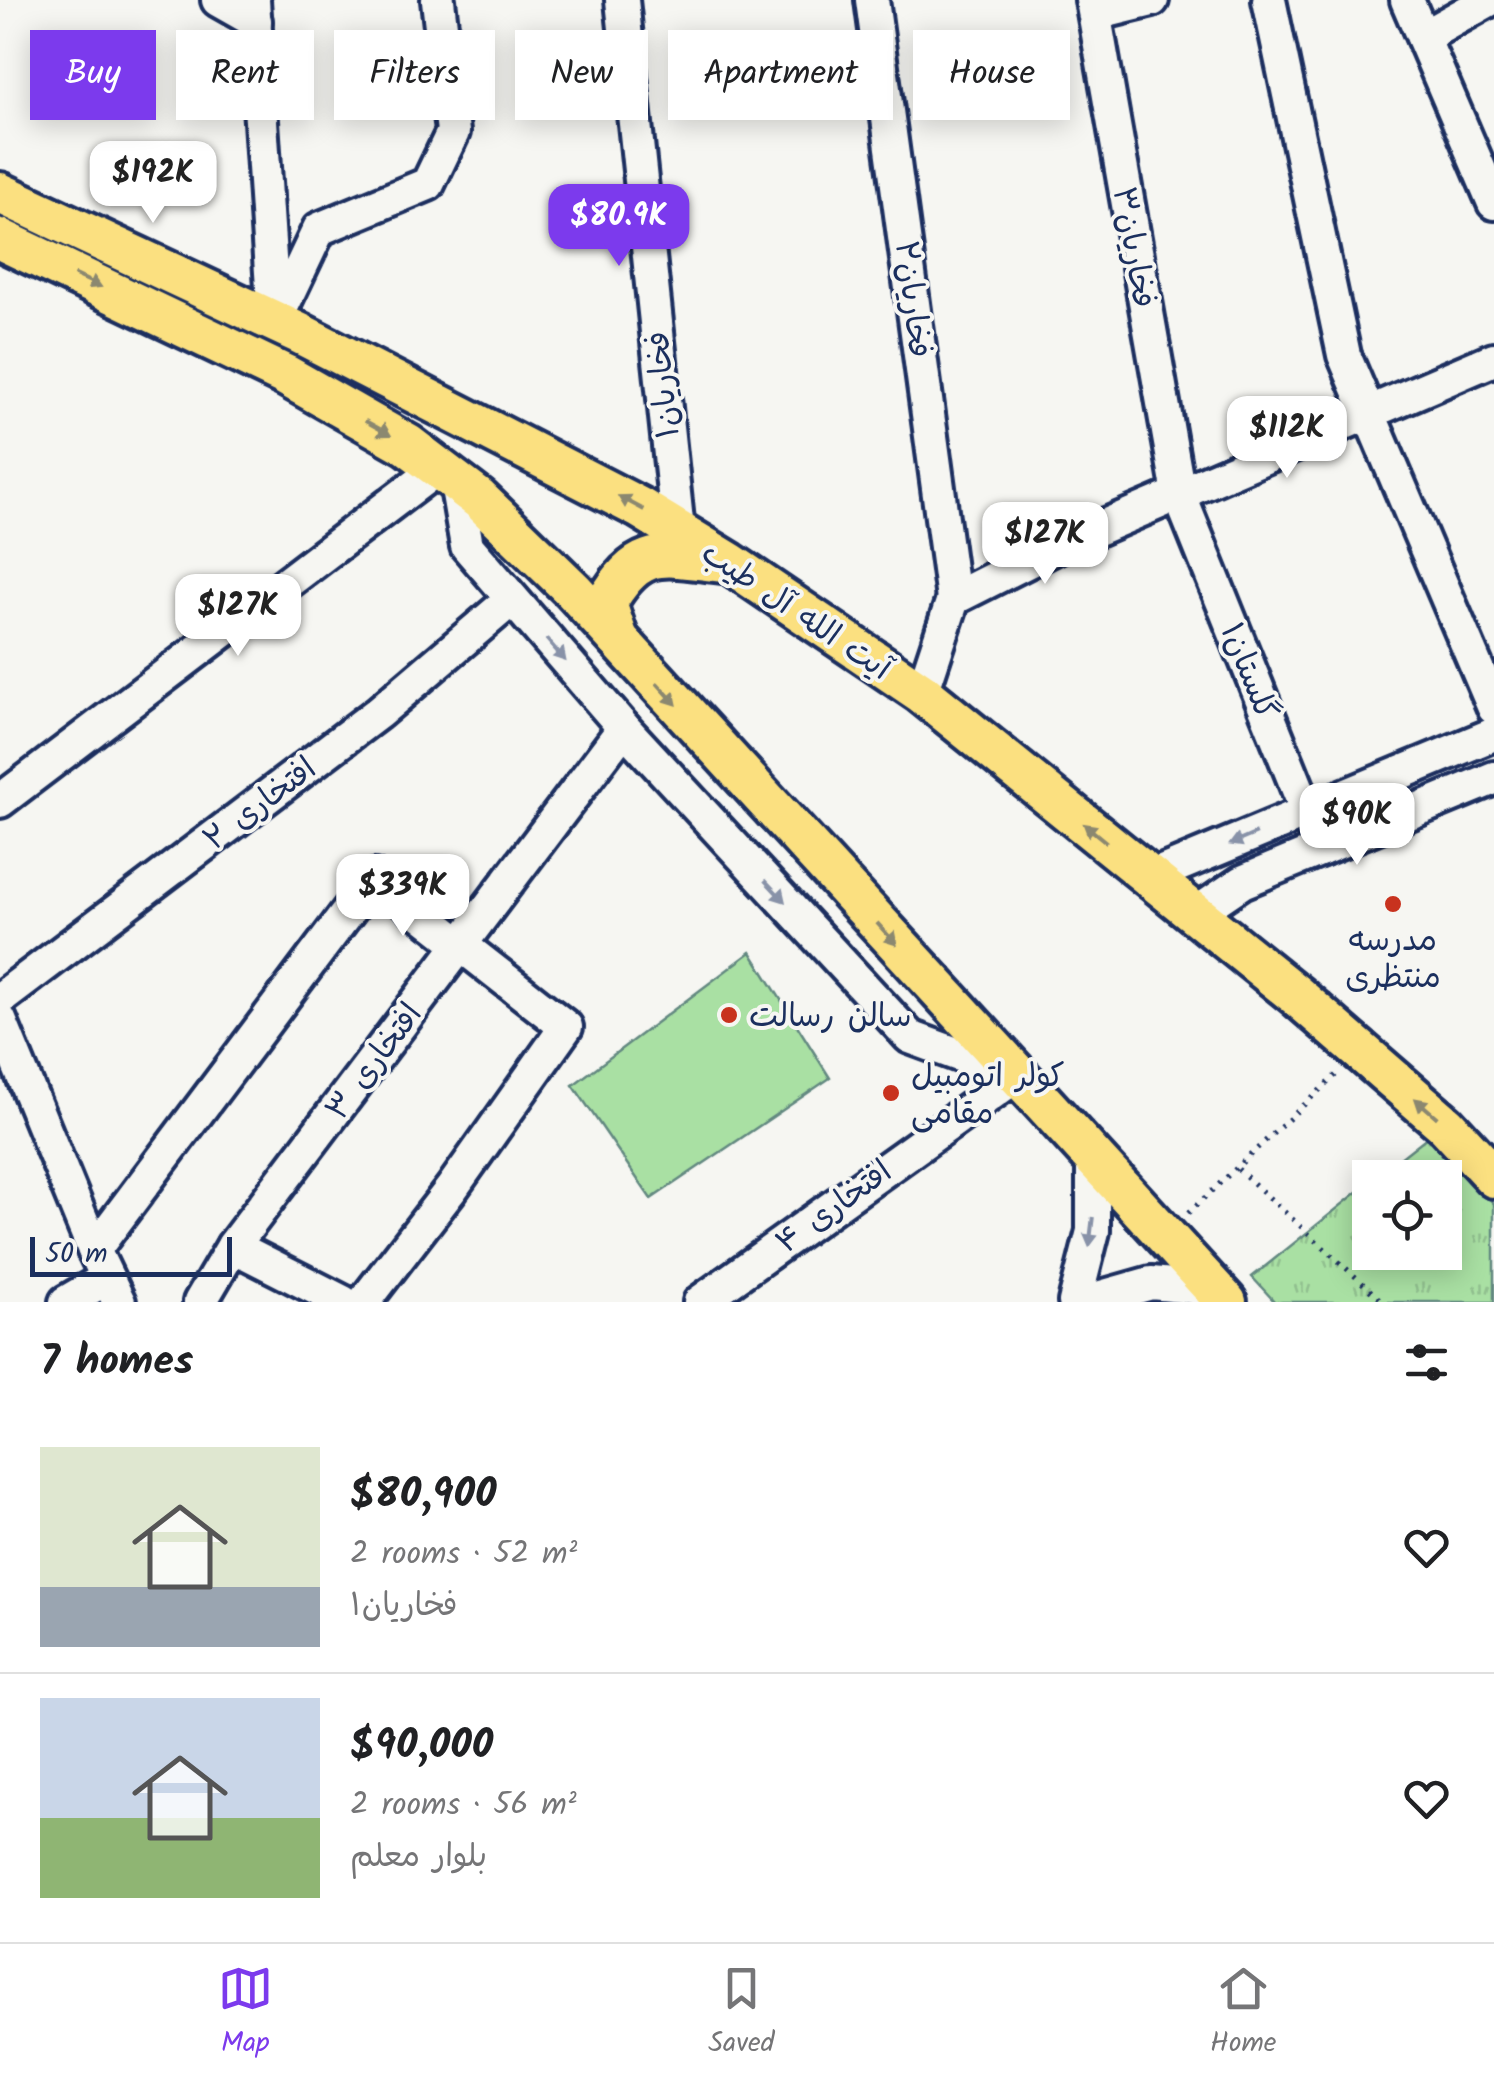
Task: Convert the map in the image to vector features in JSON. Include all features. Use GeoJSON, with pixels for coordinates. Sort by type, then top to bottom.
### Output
{"type":"FeatureCollection","features":[{"type":"Feature","properties":{"kind":"main road","name":"آیت الله آل طیب"},"geometry":{"type":"LineString","coordinates":[[3,204],[275,322],[640,508],[730,564],[922,693],[1485,1155]]}},
{"type":"Feature","properties":{"kind":"main road"},"geometry":{"type":"LineString","coordinates":[[0,240],[285,375],[408,445],[479,499],[573,590],[1220,1295]]}},
{"type":"Feature","properties":{"kind":"main road"},"geometry":{"type":"LineString","coordinates":[[618,639],[606,604],[622,576],[649,558],[730,564]]}},
{"type":"Feature","properties":{"kind":"street"},"geometry":{"type":"LineString","coordinates":[[218,0],[254,10],[275,322]]}},
{"type":"Feature","properties":{"kind":"street"},"geometry":{"type":"LineString","coordinates":[[275,322],[319,229],[428,184],[453,132],[438,0]]}},
{"type":"Feature","properties":{"kind":"street","name":"فخاریان۱"},"geometry":{"type":"LineString","coordinates":[[622,0],[678,531]]}},
{"type":"Feature","properties":{"kind":"street","name":"فخاریان۲"},"geometry":{"type":"LineString","coordinates":[[872,0],[953,599]]}},
{"type":"Feature","properties":{"kind":"street"},"geometry":{"type":"LineString","coordinates":[[1093,7],[1152,0]]}},
{"type":"Feature","properties":{"kind":"street"},"geometry":{"type":"LineString","coordinates":[[1269,0],[1344,355],[1494,708]]}},
{"type":"Feature","properties":{"kind":"street"},"geometry":{"type":"LineString","coordinates":[[1408,0],[1492,191]]}},
{"type":"Feature","properties":{"kind":"street"},"geometry":{"type":"LineString","coordinates":[[1423,37],[1489,0]]}},
{"type":"Feature","properties":{"kind":"street","name":"فخاریان۳"},"geometry":{"type":"LineString","coordinates":[[1093,7],[1179,494]]}},
{"type":"Feature","properties":{"kind":"street"},"geometry":{"type":"LineString","coordinates":[[922,693],[953,599],[1062,544],[1494,359]]}},
{"type":"Feature","properties":{"kind":"street"},"geometry":{"type":"LineString","coordinates":[[0,801],[447,475],[467,546],[624,728],[910,1037],[1016,1076]]}},
{"type":"Feature","properties":{"kind":"street","name":"گلستان۱"},"geometry":{"type":"LineString","coordinates":[[1179,494],[1322,849]]}},
{"type":"Feature","properties":{"kind":"street","name":"افتخاری ۲"},"geometry":{"type":"LineString","coordinates":[[0,999],[378,713],[512,599]]}},
{"type":"Feature","properties":{"kind":"street","name":"افتخاری ۳"},"geometry":{"type":"LineString","coordinates":[[200,1302],[233,1246],[624,728]]}},
{"type":"Feature","properties":{"kind":"street"},"geometry":{"type":"LineString","coordinates":[[1150,878],[1494,734]]}},
{"type":"Feature","properties":{"kind":"street"},"geometry":{"type":"LineString","coordinates":[[1196,914],[1242,882],[1494,778]]}},
{"type":"Feature","properties":{"kind":"street"},"geometry":{"type":"LineString","coordinates":[[66,1302],[107,1277],[374,878],[566,1027],[452,1188],[364,1302]]}},
{"type":"Feature","properties":{"kind":"street"},"geometry":{"type":"LineString","coordinates":[[0,1020],[107,1277]]}},
{"type":"Feature","properties":{"kind":"street","name":"افتخاری ۴"},"geometry":{"type":"LineString","coordinates":[[700,1302],[1016,1076]]}},
{"type":"Feature","properties":{"kind":"street"},"geometry":{"type":"LineString","coordinates":[[1075,1302],[1093,1231],[1093,1160]]}},
{"type":"Feature","properties":{"kind":"street"},"geometry":{"type":"LineString","coordinates":[[233,1246],[343,1302]]}},
{"type":"Feature","properties":{"kind":"street"},"geometry":{"type":"LineString","coordinates":[[1084,1302],[1121,1297],[1152,1283],[1220,1295]]}},
{"type":"Feature","properties":{"kind":"path"},"geometry":{"type":"LineString","coordinates":[[1163,1235],[1360,1051]]}},
{"type":"Feature","properties":{"kind":"path"},"geometry":{"type":"LineString","coordinates":[[1238,1169],[1384,1302]]}},
{"type":"Feature","properties":{"kind":"green space","name":"سالن رسالت"},"geometry":{"type":"Polygon","coordinates":[[[751,952],[830,1078],[651,1199],[573,1085],[751,952]]]}},
{"type":"Feature","properties":{"kind":"green space"},"geometry":{"type":"Polygon","coordinates":[[[1432,1133],[1456,1160],[1398,1160],[1432,1133]]]}},
{"type":"Feature","properties":{"kind":"green space"},"geometry":{"type":"Polygon","coordinates":[[[1462,1167],[1494,1204],[1494,1302],[1275,1302],[1252,1277],[1352,1196],[1352,1270],[1462,1270],[1462,1167]]]}},
{"type":"Feature","properties":{"kind":"place","name":"مدرسه منتظری"},"geometry":{"type":"Point","coordinates":[1393,904]}},
{"type":"Feature","properties":{"kind":"place","name":"سالن رسالت"},"geometry":{"type":"Point","coordinates":[729,1015]}},
{"type":"Feature","properties":{"kind":"place","name":"کولر اتومبیل مقامی"},"geometry":{"type":"Point","coordinates":[891,1093]}}]}
